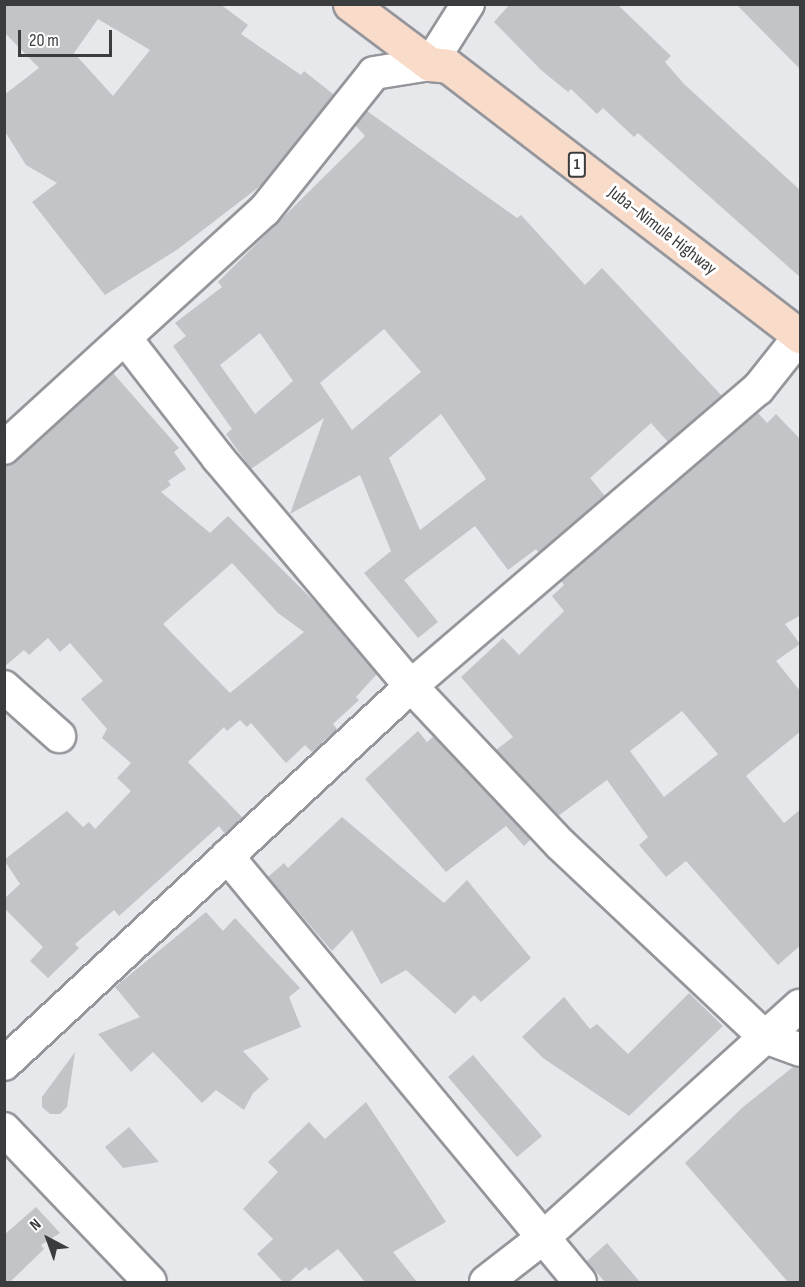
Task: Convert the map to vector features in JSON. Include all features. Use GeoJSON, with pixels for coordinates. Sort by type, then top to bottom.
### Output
{"type":"FeatureCollection","features":[{"type":"Feature","properties":{"kind":"main road","name":"Juba–Nimule Highway"},"geometry":{"type":"LineString","coordinates":[[350,4],[430,64],[448,66],[801,336]]}},
{"type":"Feature","properties":{"kind":"street"},"geometry":{"type":"LineString","coordinates":[[4,448],[264,211],[374,73],[430,64],[468,4]]}},
{"type":"Feature","properties":{"kind":"street"},"geometry":{"type":"LineString","coordinates":[[4,1064],[411,686],[758,389],[801,336]]}},
{"type":"Feature","properties":{"kind":"street"},"geometry":{"type":"LineString","coordinates":[[125,338],[219,458],[411,686],[560,844],[765,1037],[801,1050]]}},
{"type":"Feature","properties":{"kind":"street"},"geometry":{"type":"LineString","coordinates":[[4,687],[59,736]]}},
{"type":"Feature","properties":{"kind":"street"},"geometry":{"type":"LineString","coordinates":[[226,856],[580,1282]]}},
{"type":"Feature","properties":{"kind":"street"},"geometry":{"type":"LineString","coordinates":[[486,1282],[544,1237],[801,1006]]}},
{"type":"Feature","properties":{"kind":"street"},"geometry":{"type":"LineString","coordinates":[[4,1130],[150,1282]]}},
{"type":"Feature","properties":{"kind":"building"},"geometry":{"type":"Polygon","coordinates":[[[4,4],[220,4],[248,25],[241,34],[301,75],[304,71],[333,94],[338,90],[264,183],[178,249],[105,295],[32,202],[57,183],[26,165],[4,130],[4,95],[39,68],[4,32],[4,4]],[[98,19],[74,53],[113,96],[150,50],[98,19]]]}},
{"type":"Feature","properties":{"kind":"building"},"geometry":{"type":"Polygon","coordinates":[[[510,4],[617,4],[671,56],[665,62],[684,84],[801,191],[801,278],[638,133],[634,137],[603,108],[597,114],[571,89],[568,92],[541,70],[494,22],[510,4]]]}},
{"type":"Feature","properties":{"kind":"building"},"geometry":{"type":"Polygon","coordinates":[[[736,4],[801,4],[801,70],[736,4]]]}},
{"type":"Feature","properties":{"kind":"building"},"geometry":{"type":"Polygon","coordinates":[[[367,111],[517,218],[521,215],[585,285],[602,268],[722,396],[668,442],[651,423],[590,478],[605,496],[539,553],[536,549],[508,570],[475,526],[404,580],[438,622],[418,638],[364,573],[391,551],[360,475],[290,514],[324,418],[251,469],[226,434],[232,429],[173,346],[186,336],[175,323],[222,287],[218,282],[365,136],[355,125],[367,111]],[[384,329],[320,383],[352,430],[421,372],[384,329]],[[260,333],[220,365],[255,414],[293,381],[260,333]],[[441,414],[389,458],[420,530],[486,479],[441,414]]]}},
{"type":"Feature","properties":{"kind":"building"},"geometry":{"type":"Polygon","coordinates":[[[113,373],[179,448],[174,452],[186,469],[168,481],[171,485],[161,492],[210,533],[228,516],[321,608],[377,674],[356,697],[359,700],[333,724],[337,729],[312,752],[305,745],[286,763],[251,723],[247,727],[240,720],[227,731],[224,727],[188,762],[243,818],[225,834],[219,826],[119,916],[114,910],[75,944],[79,948],[48,978],[30,961],[43,947],[4,908],[4,899],[20,884],[4,860],[67,811],[83,827],[89,822],[95,829],[131,791],[117,778],[131,763],[102,738],[107,729],[81,699],[103,681],[70,643],[60,652],[48,638],[29,655],[24,650],[4,667],[4,466],[16,461],[113,373]],[[232,563],[163,624],[230,693],[304,632],[278,613],[232,563]]]}},
{"type":"Feature","properties":{"kind":"building"},"geometry":{"type":"Polygon","coordinates":[[[758,413],[767,423],[776,414],[801,440],[801,615],[785,624],[800,644],[776,661],[801,692],[801,731],[746,776],[784,823],[801,809],[801,945],[778,965],[686,861],[666,877],[639,845],[648,837],[607,780],[558,816],[496,750],[513,737],[461,677],[503,638],[519,655],[564,611],[552,596],[564,585],[561,581],[758,413]],[[682,711],[630,751],[664,797],[718,754],[682,711]]]}},
{"type":"Feature","properties":{"kind":"building"},"geometry":{"type":"Polygon","coordinates":[[[418,731],[427,742],[434,736],[531,839],[524,846],[506,826],[446,872],[365,779],[418,731]]]}},
{"type":"Feature","properties":{"kind":"building"},"geometry":{"type":"Polygon","coordinates":[[[342,817],[444,903],[467,880],[531,958],[481,1002],[474,995],[455,1014],[406,970],[381,984],[352,930],[332,951],[268,877],[284,863],[288,868],[342,817]]]}},
{"type":"Feature","properties":{"kind":"building"},"geometry":{"type":"Polygon","coordinates":[[[206,912],[223,931],[235,918],[300,988],[289,997],[301,1027],[243,1051],[269,1079],[253,1093],[244,1110],[216,1090],[202,1103],[153,1052],[131,1072],[98,1034],[140,1017],[115,987],[206,912]]]}},
{"type":"Feature","properties":{"kind":"building"},"geometry":{"type":"Polygon","coordinates":[[[689,993],[723,1026],[629,1116],[543,1058],[522,1037],[564,997],[590,1029],[597,1024],[628,1054],[689,993]]]}},
{"type":"Feature","properties":{"kind":"building"},"geometry":{"type":"Polygon","coordinates":[[[75,1052],[67,1107],[60,1114],[50,1114],[42,1107],[42,1097],[75,1052]]]}},
{"type":"Feature","properties":{"kind":"building"},"geometry":{"type":"Polygon","coordinates":[[[473,1055],[542,1136],[517,1157],[448,1077],[473,1055]]]}},
{"type":"Feature","properties":{"kind":"building"},"geometry":{"type":"Polygon","coordinates":[[[793,1067],[801,1068],[801,1282],[788,1282],[685,1163],[743,1107],[793,1067]]]}},
{"type":"Feature","properties":{"kind":"building"},"geometry":{"type":"Polygon","coordinates":[[[366,1102],[446,1222],[393,1252],[417,1282],[365,1282],[338,1249],[309,1271],[306,1267],[289,1282],[283,1282],[257,1254],[273,1239],[243,1209],[278,1172],[268,1162],[309,1122],[325,1139],[366,1102]]]}},
{"type":"Feature","properties":{"kind":"building"},"geometry":{"type":"Polygon","coordinates":[[[129,1127],[159,1162],[123,1168],[105,1147],[129,1127]]]}},
{"type":"Feature","properties":{"kind":"building"},"geometry":{"type":"Polygon","coordinates":[[[36,1207],[60,1233],[41,1245],[44,1249],[10,1282],[4,1282],[4,1235],[36,1207]]]}},
{"type":"Feature","properties":{"kind":"building"},"geometry":{"type":"Polygon","coordinates":[[[607,1243],[640,1282],[605,1282],[587,1261],[607,1243]]]}}]}
